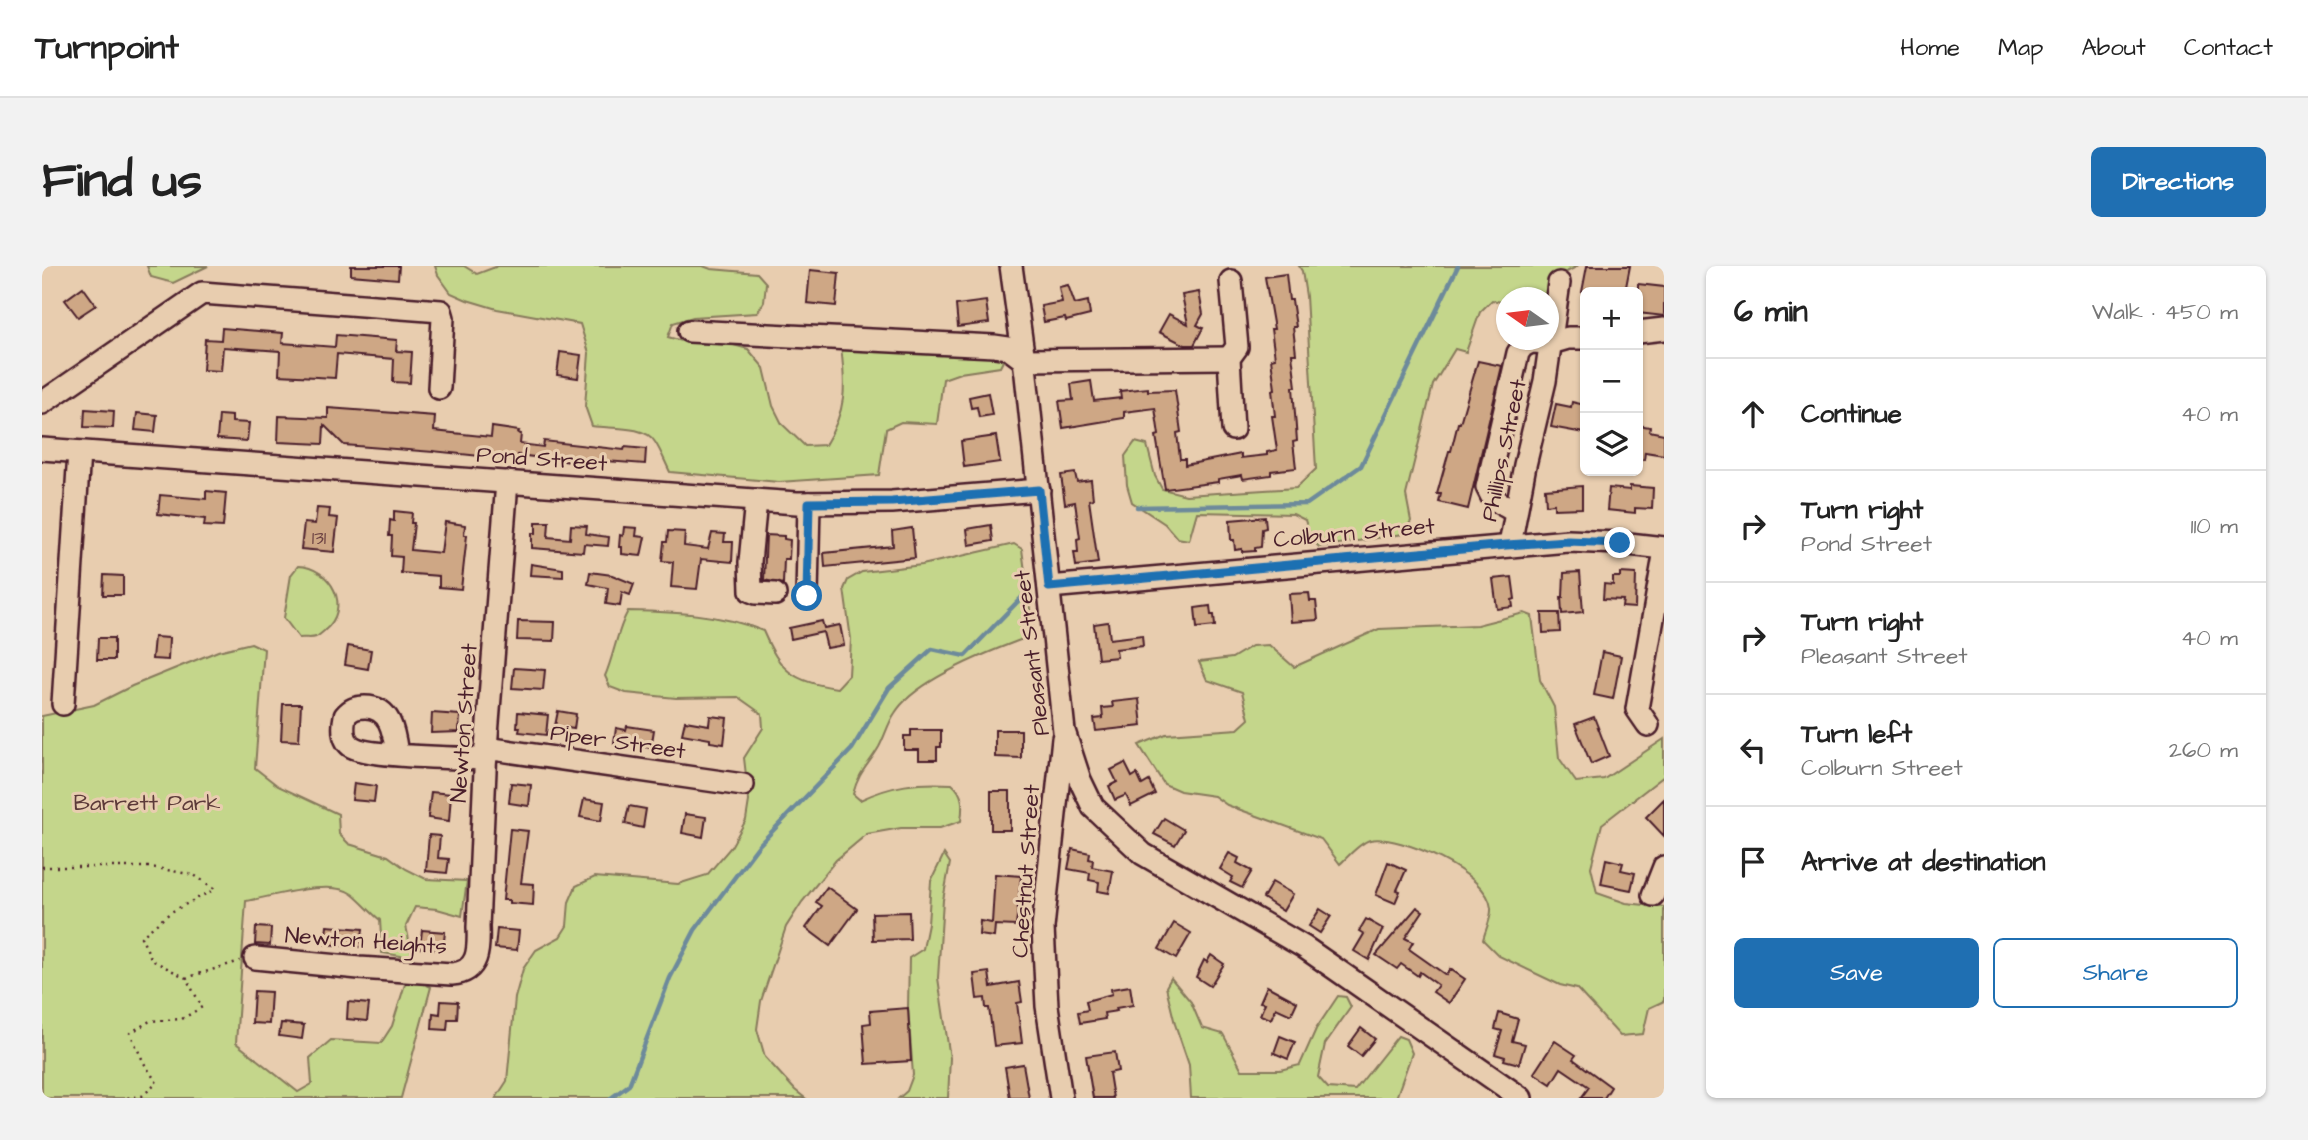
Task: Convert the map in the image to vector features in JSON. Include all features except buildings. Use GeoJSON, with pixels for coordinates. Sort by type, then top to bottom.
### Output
{"type":"FeatureCollection","features":[{"type":"Feature","properties":{"kind":"street","name":"Pleasant Street"},"geometry":{"type":"LineString","coordinates":[[1011,266],[1039,490],[1064,731],[1080,780],[1093,807],[1143,854],[1304,947],[1521,1098]]}},
{"type":"Feature","properties":{"kind":"street"},"geometry":{"type":"LineString","coordinates":[[1231,281],[1237,347],[1229,358],[1233,429]]}},
{"type":"Feature","properties":{"kind":"street","name":"Phillips Street"},"geometry":{"type":"LineString","coordinates":[[1558,287],[1559,283]]}},
{"type":"Feature","properties":{"kind":"street"},"geometry":{"type":"LineString","coordinates":[[42,403],[202,293],[441,311],[443,318],[439,388]]}},
{"type":"Feature","properties":{"kind":"street"},"geometry":{"type":"LineString","coordinates":[[1643,331],[1664,329]]}},
{"type":"Feature","properties":{"kind":"street"},"geometry":{"type":"LineString","coordinates":[[689,331],[994,346],[1008,348],[1024,360],[1229,358]]}},
{"type":"Feature","properties":{"kind":"street"},"geometry":{"type":"LineString","coordinates":[[1559,341],[1580,338]]}},
{"type":"Feature","properties":{"kind":"street"},"geometry":{"type":"LineString","coordinates":[[1516,512],[1493,499],[1487,487],[1521,350]]}},
{"type":"Feature","properties":{"kind":"street","name":"Phillips Street"},"geometry":{"type":"LineString","coordinates":[[1510,545],[1550,350]]}},
{"type":"Feature","properties":{"kind":"street","name":"Pond Street"},"geometry":{"type":"LineString","coordinates":[[42,449],[809,503],[892,502],[1039,490]]}},
{"type":"Feature","properties":{"kind":"street"},"geometry":{"type":"LineString","coordinates":[[63,704],[79,452]]}},
{"type":"Feature","properties":{"kind":"street","name":"Newton Street"},"geometry":{"type":"LineString","coordinates":[[470,967],[479,944],[486,754],[508,482]]}},
{"type":"Feature","properties":{"kind":"street"},"geometry":{"type":"LineString","coordinates":[[756,500],[750,562],[751,590],[756,593],[775,594]]}},
{"type":"Feature","properties":{"kind":"street"},"geometry":{"type":"LineString","coordinates":[[807,596],[809,503]]}},
{"type":"Feature","properties":{"kind":"street","name":"Colburn Street"},"geometry":{"type":"LineString","coordinates":[[1049,587],[1568,541],[1664,548]]}},
{"type":"Feature","properties":{"kind":"street"},"geometry":{"type":"LineString","coordinates":[[1648,725],[1637,709],[1664,556]]}},
{"type":"Feature","properties":{"kind":"street","name":"Chestnut Street"},"geometry":{"type":"LineString","coordinates":[[1060,1098],[1047,1006],[1043,928],[1064,731]]}},
{"type":"Feature","properties":{"kind":"street","name":"Piper Street"},"geometry":{"type":"LineString","coordinates":[[397,754],[486,754],[743,785]]}},
{"type":"Feature","properties":{"kind":"street"},"geometry":{"type":"LineString","coordinates":[[1653,895],[1664,867]]}},
{"type":"Feature","properties":{"kind":"street","name":"Newton Heights"},"geometry":{"type":"LineString","coordinates":[[255,958],[452,974],[464,973],[470,967]]}},
{"type":"Feature","properties":{"kind":"path"},"geometry":{"type":"LineString","coordinates":[[42,867],[151,867],[194,875],[215,889],[171,912],[141,937],[152,960],[187,978],[202,1007],[183,1019],[150,1021],[130,1033],[157,1083],[142,1096],[126,1098]]}},
{"type":"Feature","properties":{"kind":"path"},"geometry":{"type":"LineString","coordinates":[[187,978],[255,958]]}},
{"type":"Feature","properties":{"kind":"green space"},"geometry":{"type":"Polygon","coordinates":[[[147,266],[208,266],[173,283],[151,277],[147,266]]]}},
{"type":"Feature","properties":{"kind":"green space"},"geometry":{"type":"Polygon","coordinates":[[[435,266],[464,266],[477,274],[498,266],[703,266],[757,273],[766,283],[764,302],[757,313],[693,317],[673,323],[668,337],[689,343],[730,344],[748,349],[764,368],[773,406],[782,424],[805,446],[825,445],[837,421],[844,386],[841,347],[994,353],[1003,361],[1000,367],[960,373],[943,379],[937,424],[901,422],[886,429],[879,475],[779,482],[670,472],[657,445],[644,433],[592,426],[585,406],[589,353],[580,324],[497,309],[467,300],[451,293],[435,266]]]}},
{"type":"Feature","properties":{"kind":"green space"},"geometry":{"type":"Polygon","coordinates":[[[1299,266],[1578,266],[1551,280],[1549,287],[1496,287],[1496,301],[1492,300],[1480,312],[1466,352],[1455,349],[1433,385],[1406,495],[1411,521],[1403,534],[1319,547],[1310,537],[1305,520],[1293,514],[1197,512],[1189,540],[1177,538],[1165,524],[1132,502],[1127,485],[1125,456],[1135,442],[1147,445],[1155,476],[1162,489],[1186,495],[1296,488],[1316,469],[1306,296],[1299,266]]]}},
{"type":"Feature","properties":{"kind":"green space"},"geometry":{"type":"Polygon","coordinates":[[[1014,544],[1022,549],[1033,631],[1031,636],[957,667],[905,701],[893,717],[853,794],[860,800],[905,786],[952,784],[962,801],[961,821],[940,828],[901,828],[867,834],[836,860],[802,902],[786,927],[761,1001],[757,1029],[765,1057],[805,1098],[496,1098],[507,1081],[515,998],[523,969],[536,950],[560,937],[567,926],[569,902],[576,886],[595,877],[678,884],[707,875],[731,847],[746,820],[749,801],[744,758],[763,728],[762,714],[738,697],[676,698],[626,693],[610,687],[605,676],[628,611],[697,615],[747,625],[763,631],[776,656],[790,672],[809,682],[837,688],[849,675],[851,639],[844,589],[848,580],[862,572],[922,565],[1014,544]]]}},
{"type":"Feature","properties":{"kind":"green space"},"geometry":{"type":"Polygon","coordinates":[[[298,566],[320,573],[334,590],[337,601],[333,622],[314,638],[299,638],[284,618],[291,575],[298,566]]]}},
{"type":"Feature","properties":{"kind":"green space"},"geometry":{"type":"Polygon","coordinates":[[[1524,613],[1532,616],[1540,680],[1554,707],[1559,758],[1576,782],[1604,779],[1664,739],[1664,776],[1602,824],[1591,867],[1597,893],[1626,903],[1664,907],[1664,1001],[1649,1008],[1643,1034],[1620,1036],[1577,989],[1560,985],[1499,956],[1483,940],[1491,912],[1486,895],[1475,882],[1441,859],[1401,843],[1370,840],[1340,864],[1321,839],[1227,805],[1214,796],[1180,791],[1164,784],[1139,745],[1166,734],[1238,729],[1249,719],[1242,692],[1207,680],[1199,662],[1232,658],[1252,646],[1269,645],[1294,667],[1379,629],[1477,625],[1524,613]]]}},
{"type":"Feature","properties":{"kind":"green space","name":"Barrett Park"},"geometry":{"type":"Polygon","coordinates":[[[251,643],[264,649],[255,768],[278,786],[338,814],[339,834],[349,844],[388,856],[426,879],[467,881],[462,916],[437,909],[415,907],[406,926],[413,958],[382,953],[380,920],[352,894],[343,890],[316,888],[246,901],[236,1043],[298,1092],[312,1084],[310,1058],[331,1040],[381,1043],[392,1026],[405,984],[419,981],[431,987],[401,1098],[42,1098],[42,716],[94,705],[132,686],[218,651],[251,643]]]}},
{"type":"Feature","properties":{"kind":"green space"},"geometry":{"type":"Polygon","coordinates":[[[944,854],[950,863],[943,900],[938,978],[950,1058],[948,1098],[899,1098],[907,1091],[913,1075],[908,1008],[909,958],[923,949],[931,881],[944,854]]]}},
{"type":"Feature","properties":{"kind":"green space"},"geometry":{"type":"Polygon","coordinates":[[[1171,978],[1191,1002],[1202,1028],[1223,1034],[1242,1070],[1280,1070],[1300,1065],[1316,1029],[1338,996],[1346,997],[1351,1007],[1325,1044],[1318,1077],[1328,1088],[1355,1090],[1398,1036],[1406,1039],[1412,1053],[1396,1098],[1191,1098],[1189,1065],[1166,987],[1171,978]]]}},
{"type":"Feature","properties":{"kind":"waterway"},"geometry":{"type":"LineString","coordinates":[[1137,507],[1307,504],[1361,466],[1458,266]]}},
{"type":"Feature","properties":{"kind":"waterway"},"geometry":{"type":"LineString","coordinates":[[611,1098],[629,1085],[670,978],[695,930],[759,845],[852,749],[889,688],[932,649],[965,656],[1028,591]]}},
{"type":"Feature","properties":{"kind":"route"},"geometry":{"type":"LineString","coordinates":[[807,596],[809,503],[892,502],[1039,490],[1049,587],[1506,545],[1568,541],[1620,543]]}}]}
